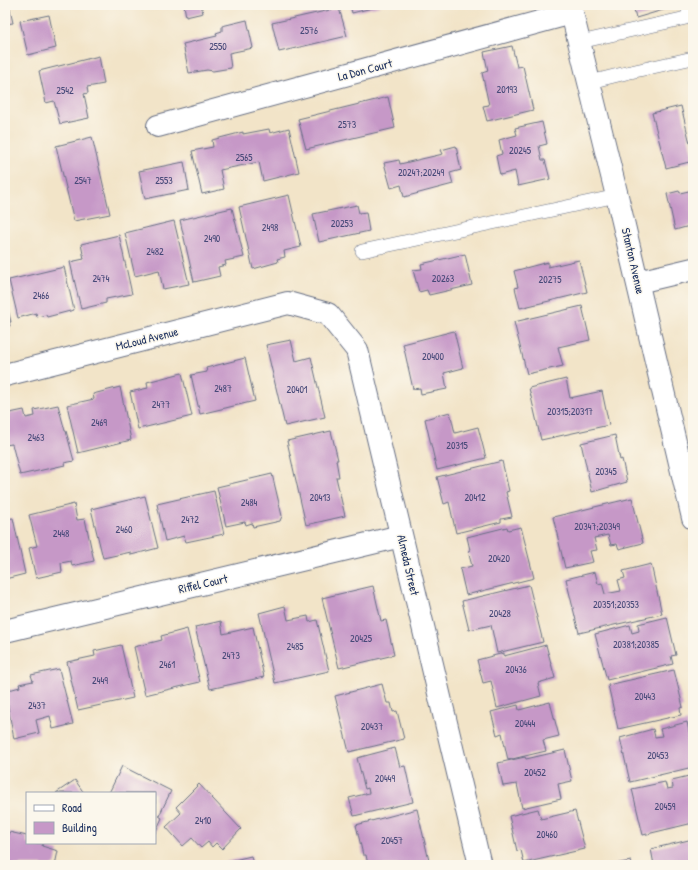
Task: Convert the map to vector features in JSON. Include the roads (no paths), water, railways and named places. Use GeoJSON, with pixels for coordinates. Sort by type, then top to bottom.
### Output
{"type":"FeatureCollection","features":[{"type":"Feature","properties":{"kind":"street","name":"Stanton Avenue"},"geometry":{"type":"LineString","coordinates":[[571,9],[638,282],[686,456],[693,518]]}},
{"type":"Feature","properties":{"kind":"street","name":"La Don Court"},"geometry":{"type":"LineString","coordinates":[[158,126],[571,9]]}},
{"type":"Feature","properties":{"kind":"street"},"geometry":{"type":"LineString","coordinates":[[638,282],[693,269]]}},
{"type":"Feature","properties":{"kind":"street","name":"McLoud Avenue"},"geometry":{"type":"LineString","coordinates":[[5,375],[288,303]]}},
{"type":"Feature","properties":{"kind":"street","name":"Almeda Street"},"geometry":{"type":"LineString","coordinates":[[288,303],[328,314],[357,350],[480,865]]}},
{"type":"Feature","properties":{"kind":"street","name":"Riffel Court"},"geometry":{"type":"LineString","coordinates":[[5,632],[401,536]]}},
{"type":"Feature","properties":{"kind":"lane"},"geometry":{"type":"LineString","coordinates":[[580,42],[686,18],[692,5]]}},
{"type":"Feature","properties":{"kind":"lane"},"geometry":{"type":"LineString","coordinates":[[590,82],[693,58]]}},
{"type":"Feature","properties":{"kind":"lane"},"geometry":{"type":"LineString","coordinates":[[362,251],[618,196]]}}]}
